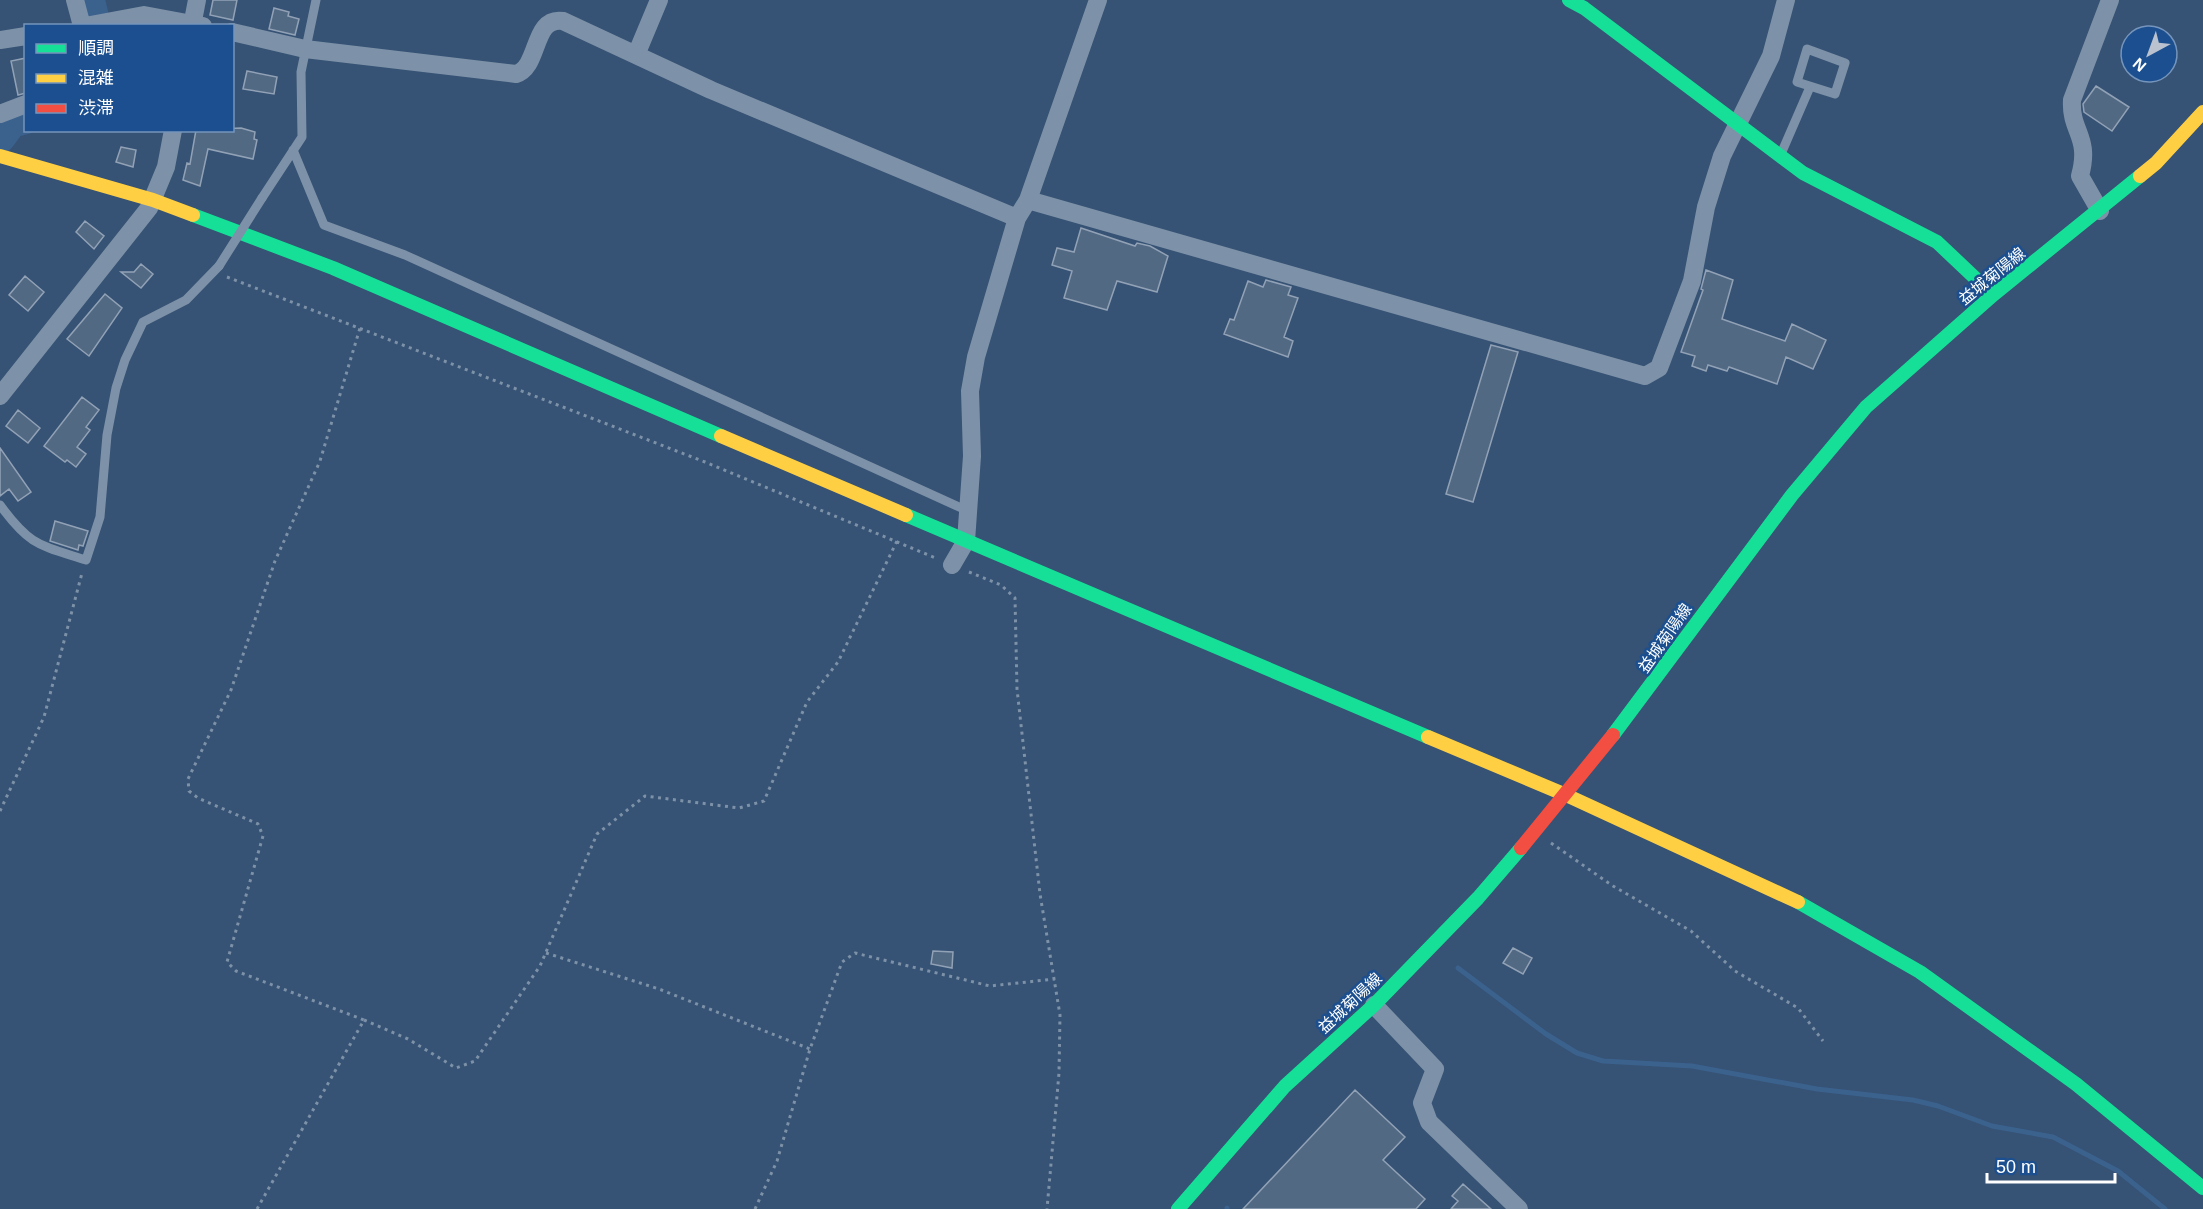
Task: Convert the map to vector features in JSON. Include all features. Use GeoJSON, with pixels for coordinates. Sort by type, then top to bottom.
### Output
{"type":"FeatureCollection","features":[{"type":"Feature","properties":{"kind":"street"},"geometry":{"type":"LineString","coordinates":[[75,0],[83,24]]}},
{"type":"Feature","properties":{"kind":"street"},"geometry":{"type":"LineString","coordinates":[[196,24],[197,0]]}},
{"type":"Feature","properties":{"kind":"street"},"geometry":{"type":"LineString","coordinates":[[636,55],[659,0]]}},
{"type":"Feature","properties":{"kind":"street"},"geometry":{"type":"LineString","coordinates":[[952,566],[966,541],[972,456],[970,391],[975,357],[1017,218],[1028,200],[1098,0]]}},
{"type":"Feature","properties":{"kind":"street"},"geometry":{"type":"LineString","coordinates":[[1569,0],[1584,8],[1803,173],[1937,242],[1993,295]]}},
{"type":"Feature","properties":{"kind":"street"},"geometry":{"type":"LineString","coordinates":[[1028,200],[1644,376],[1659,368],[1692,281],[1706,207],[1722,156],[1772,56],[1786,0]]}},
{"type":"Feature","properties":{"kind":"street"},"geometry":{"type":"LineString","coordinates":[[2100,211],[2080,176],[2085,157],[2084,143],[2072,113],[2072,106],[2110,0]]}},
{"type":"Feature","properties":{"kind":"street"},"geometry":{"type":"LineString","coordinates":[[93,24],[144,15],[191,24]]}},
{"type":"Feature","properties":{"kind":"street"},"geometry":{"type":"LineString","coordinates":[[234,32],[305,49],[516,74],[525,69],[545,25],[558,20],[711,90],[1017,218]]}},
{"type":"Feature","properties":{"kind":"street"},"geometry":{"type":"LineString","coordinates":[[0,40],[24,36]]}},
{"type":"Feature","properties":{"kind":"street"},"geometry":{"type":"LineString","coordinates":[[0,114],[24,105]]}},
{"type":"Feature","properties":{"kind":"street","name":"益城菊陽線"},"geometry":{"type":"LineString","coordinates":[[1178,1209],[1285,1086],[1374,1005],[1478,898],[1566,795],[1644,697],[1792,495],[1866,407],[1993,295],[2100,211],[2156,163],[2203,112]]}},
{"type":"Feature","properties":{"kind":"street"},"geometry":{"type":"LineString","coordinates":[[0,396],[153,200],[166,167],[172,132]]}},
{"type":"Feature","properties":{"kind":"street"},"geometry":{"type":"LineString","coordinates":[[0,156],[153,200],[333,268],[966,541],[1566,795],[1787,896],[1920,972],[2076,1084],[2203,1188]]}},
{"type":"Feature","properties":{"kind":"street"},"geometry":{"type":"LineString","coordinates":[[1374,1005],[1435,1069],[1422,1103],[1429,1122],[1519,1209]]}},
{"type":"Feature","properties":{"kind":"lane"},"geometry":{"type":"LineString","coordinates":[[0,505],[25,536],[37,544],[86,560],[100,517],[107,435],[116,388],[125,360],[143,322],[186,300],[217,268],[302,137],[301,72],[316,0]]}},
{"type":"Feature","properties":{"kind":"lane"},"geometry":{"type":"LineString","coordinates":[[1807,49],[1845,63],[1835,94],[1810,87],[1797,82],[1807,49]]}},
{"type":"Feature","properties":{"kind":"lane"},"geometry":{"type":"LineString","coordinates":[[1780,156],[1810,87]]}},
{"type":"Feature","properties":{"kind":"lane"},"geometry":{"type":"LineString","coordinates":[[293,150],[324,225],[405,255],[968,510]]}},
{"type":"Feature","properties":{"kind":"path"},"geometry":{"type":"LineString","coordinates":[[217,268],[360,328],[705,462],[897,541],[1001,585],[1015,598],[1017,689],[1040,894],[1060,1015],[1059,1073],[1047,1209]]}},
{"type":"Feature","properties":{"kind":"path"},"geometry":{"type":"LineString","coordinates":[[360,328],[320,461],[274,561],[231,690],[188,779],[189,791],[198,798],[258,824],[263,836],[227,962],[236,971],[408,1039],[456,1068],[475,1061],[540,966],[597,834],[645,796],[739,808],[764,801],[807,702],[838,662],[897,541]]}},
{"type":"Feature","properties":{"kind":"path"},"geometry":{"type":"LineString","coordinates":[[0,811],[44,717],[86,560]]}},
{"type":"Feature","properties":{"kind":"path"},"geometry":{"type":"LineString","coordinates":[[1534,832],[1612,886],[1691,931],[1735,971],[1798,1008],[1823,1041]]}},
{"type":"Feature","properties":{"kind":"path"},"geometry":{"type":"LineString","coordinates":[[546,952],[659,989],[810,1049]]}},
{"type":"Feature","properties":{"kind":"path"},"geometry":{"type":"LineString","coordinates":[[755,1209],[777,1161],[810,1049],[842,962],[855,953],[990,986],[1055,979]]}},
{"type":"Feature","properties":{"kind":"path"},"geometry":{"type":"LineString","coordinates":[[257,1209],[364,1020]]}},
{"type":"Feature","properties":{"kind":"building"},"geometry":{"type":"Polygon","coordinates":[[[213,0],[237,0],[233,20],[210,15],[213,0]]]}},
{"type":"Feature","properties":{"kind":"building"},"geometry":{"type":"Polygon","coordinates":[[[274,8],[289,12],[288,16],[299,19],[295,35],[269,29],[274,8]]]}},
{"type":"Feature","properties":{"kind":"building"},"geometry":{"type":"Polygon","coordinates":[[[24,58],[24,94],[18,95],[11,61],[24,58]]]}},
{"type":"Feature","properties":{"kind":"building"},"geometry":{"type":"Polygon","coordinates":[[[247,71],[277,77],[274,94],[243,89],[247,71]]]}},
{"type":"Feature","properties":{"kind":"building"},"geometry":{"type":"Polygon","coordinates":[[[2096,86],[2129,107],[2112,131],[2084,112],[2083,104],[2096,86]]]}},
{"type":"Feature","properties":{"kind":"building"},"geometry":{"type":"Polygon","coordinates":[[[234,128],[255,132],[254,139],[257,140],[253,159],[208,149],[200,186],[183,180],[187,163],[190,164],[196,132],[234,132],[234,128]]]}},
{"type":"Feature","properties":{"kind":"building"},"geometry":{"type":"Polygon","coordinates":[[[121,147],[136,150],[133,167],[116,162],[121,147]]]}},
{"type":"Feature","properties":{"kind":"building"},"geometry":{"type":"Polygon","coordinates":[[[85,221],[104,236],[94,249],[76,232],[85,221]]]}},
{"type":"Feature","properties":{"kind":"building"},"geometry":{"type":"Polygon","coordinates":[[[1081,228],[1135,246],[1137,243],[1150,246],[1168,256],[1157,292],[1117,281],[1107,310],[1064,298],[1072,271],[1052,265],[1057,248],[1074,252],[1081,228]]]}},
{"type":"Feature","properties":{"kind":"building"},"geometry":{"type":"Polygon","coordinates":[[[141,264],[153,274],[141,288],[121,272],[134,272],[141,264]]]}},
{"type":"Feature","properties":{"kind":"building"},"geometry":{"type":"Polygon","coordinates":[[[1706,270],[1733,280],[1722,319],[1785,341],[1792,324],[1826,340],[1813,369],[1786,357],[1777,384],[1729,367],[1727,371],[1708,365],[1706,371],[1692,366],[1695,356],[1681,352],[1703,290],[1701,289],[1706,270]]]}},
{"type":"Feature","properties":{"kind":"building"},"geometry":{"type":"Polygon","coordinates":[[[25,276],[44,292],[28,311],[9,295],[25,276]]]}},
{"type":"Feature","properties":{"kind":"building"},"geometry":{"type":"Polygon","coordinates":[[[1266,280],[1291,287],[1288,295],[1298,298],[1284,337],[1293,341],[1288,357],[1224,334],[1230,319],[1234,320],[1248,281],[1263,287],[1266,280]]]}},
{"type":"Feature","properties":{"kind":"building"},"geometry":{"type":"Polygon","coordinates":[[[105,294],[122,308],[89,356],[67,339],[105,294]]]}},
{"type":"Feature","properties":{"kind":"building"},"geometry":{"type":"Polygon","coordinates":[[[1491,345],[1518,352],[1473,502],[1446,494],[1491,345]]]}},
{"type":"Feature","properties":{"kind":"building"},"geometry":{"type":"Polygon","coordinates":[[[82,397],[99,410],[86,427],[90,430],[77,447],[86,454],[76,467],[67,460],[65,462],[44,446],[82,397]]]}},
{"type":"Feature","properties":{"kind":"building"},"geometry":{"type":"Polygon","coordinates":[[[18,410],[40,428],[28,443],[6,426],[18,410]]]}},
{"type":"Feature","properties":{"kind":"building"},"geometry":{"type":"Polygon","coordinates":[[[0,448],[31,492],[18,501],[9,489],[0,496],[0,448]]]}},
{"type":"Feature","properties":{"kind":"building"},"geometry":{"type":"Polygon","coordinates":[[[55,521],[88,531],[83,546],[79,545],[78,550],[50,541],[55,521]]]}},
{"type":"Feature","properties":{"kind":"building"},"geometry":{"type":"Polygon","coordinates":[[[1513,948],[1532,958],[1523,974],[1503,963],[1513,948]]]}},
{"type":"Feature","properties":{"kind":"building"},"geometry":{"type":"Polygon","coordinates":[[[933,951],[953,952],[952,968],[931,964],[933,951]]]}},
{"type":"Feature","properties":{"kind":"building"},"geometry":{"type":"Polygon","coordinates":[[[1355,1090],[1405,1137],[1383,1160],[1425,1199],[1416,1209],[1243,1209],[1355,1090]]]}},
{"type":"Feature","properties":{"kind":"building"},"geometry":{"type":"Polygon","coordinates":[[[1463,1184],[1491,1209],[1451,1209],[1458,1201],[1452,1196],[1463,1184]]]}},
{"type":"Feature","properties":{"kind":"waterway"},"geometry":{"type":"LineString","coordinates":[[89,0],[95,24]]}},
{"type":"Feature","properties":{"kind":"waterway"},"geometry":{"type":"LineString","coordinates":[[0,137],[11,122],[24,119]]}},
{"type":"Feature","properties":{"kind":"waterway"},"geometry":{"type":"LineString","coordinates":[[1458,968],[1546,1034],[1577,1053],[1603,1061],[1692,1066],[1817,1089],[1913,1100],[1938,1106],[1992,1126],[2053,1137],[2118,1171],[2165,1209]]}},
{"type":"Feature","properties":{"kind":"traffic: fast"},"geometry":{"type":"LineString","coordinates":[[1569,0],[1584,8],[1803,173],[1937,242],[1993,295]]}},
{"type":"Feature","properties":{"kind":"traffic: fast"},"geometry":{"type":"LineString","coordinates":[[1613,735],[1792,495],[1866,407],[1993,295],[2140,176]]}},
{"type":"Feature","properties":{"kind":"traffic: fast"},"geometry":{"type":"LineString","coordinates":[[193,215],[333,268],[721,436]]}},
{"type":"Feature","properties":{"kind":"traffic: fast"},"geometry":{"type":"LineString","coordinates":[[906,515],[1428,737]]}},
{"type":"Feature","properties":{"kind":"traffic: fast"},"geometry":{"type":"LineString","coordinates":[[1178,1209],[1285,1086],[1374,1005],[1478,898],[1521,848]]}},
{"type":"Feature","properties":{"kind":"traffic: fast"},"geometry":{"type":"LineString","coordinates":[[1798,902],[1920,972],[2076,1084],[2203,1188]]}},
{"type":"Feature","properties":{"kind":"traffic: slow"},"geometry":{"type":"LineString","coordinates":[[2140,176],[2156,163],[2203,112]]}},
{"type":"Feature","properties":{"kind":"traffic: slow"},"geometry":{"type":"LineString","coordinates":[[0,156],[153,200],[193,215]]}},
{"type":"Feature","properties":{"kind":"traffic: slow"},"geometry":{"type":"LineString","coordinates":[[721,436],[906,515]]}},
{"type":"Feature","properties":{"kind":"traffic: slow"},"geometry":{"type":"LineString","coordinates":[[1428,737],[1566,795],[1798,902]]}},
{"type":"Feature","properties":{"kind":"traffic: jam"},"geometry":{"type":"LineString","coordinates":[[1521,848],[1613,735]]}}]}
